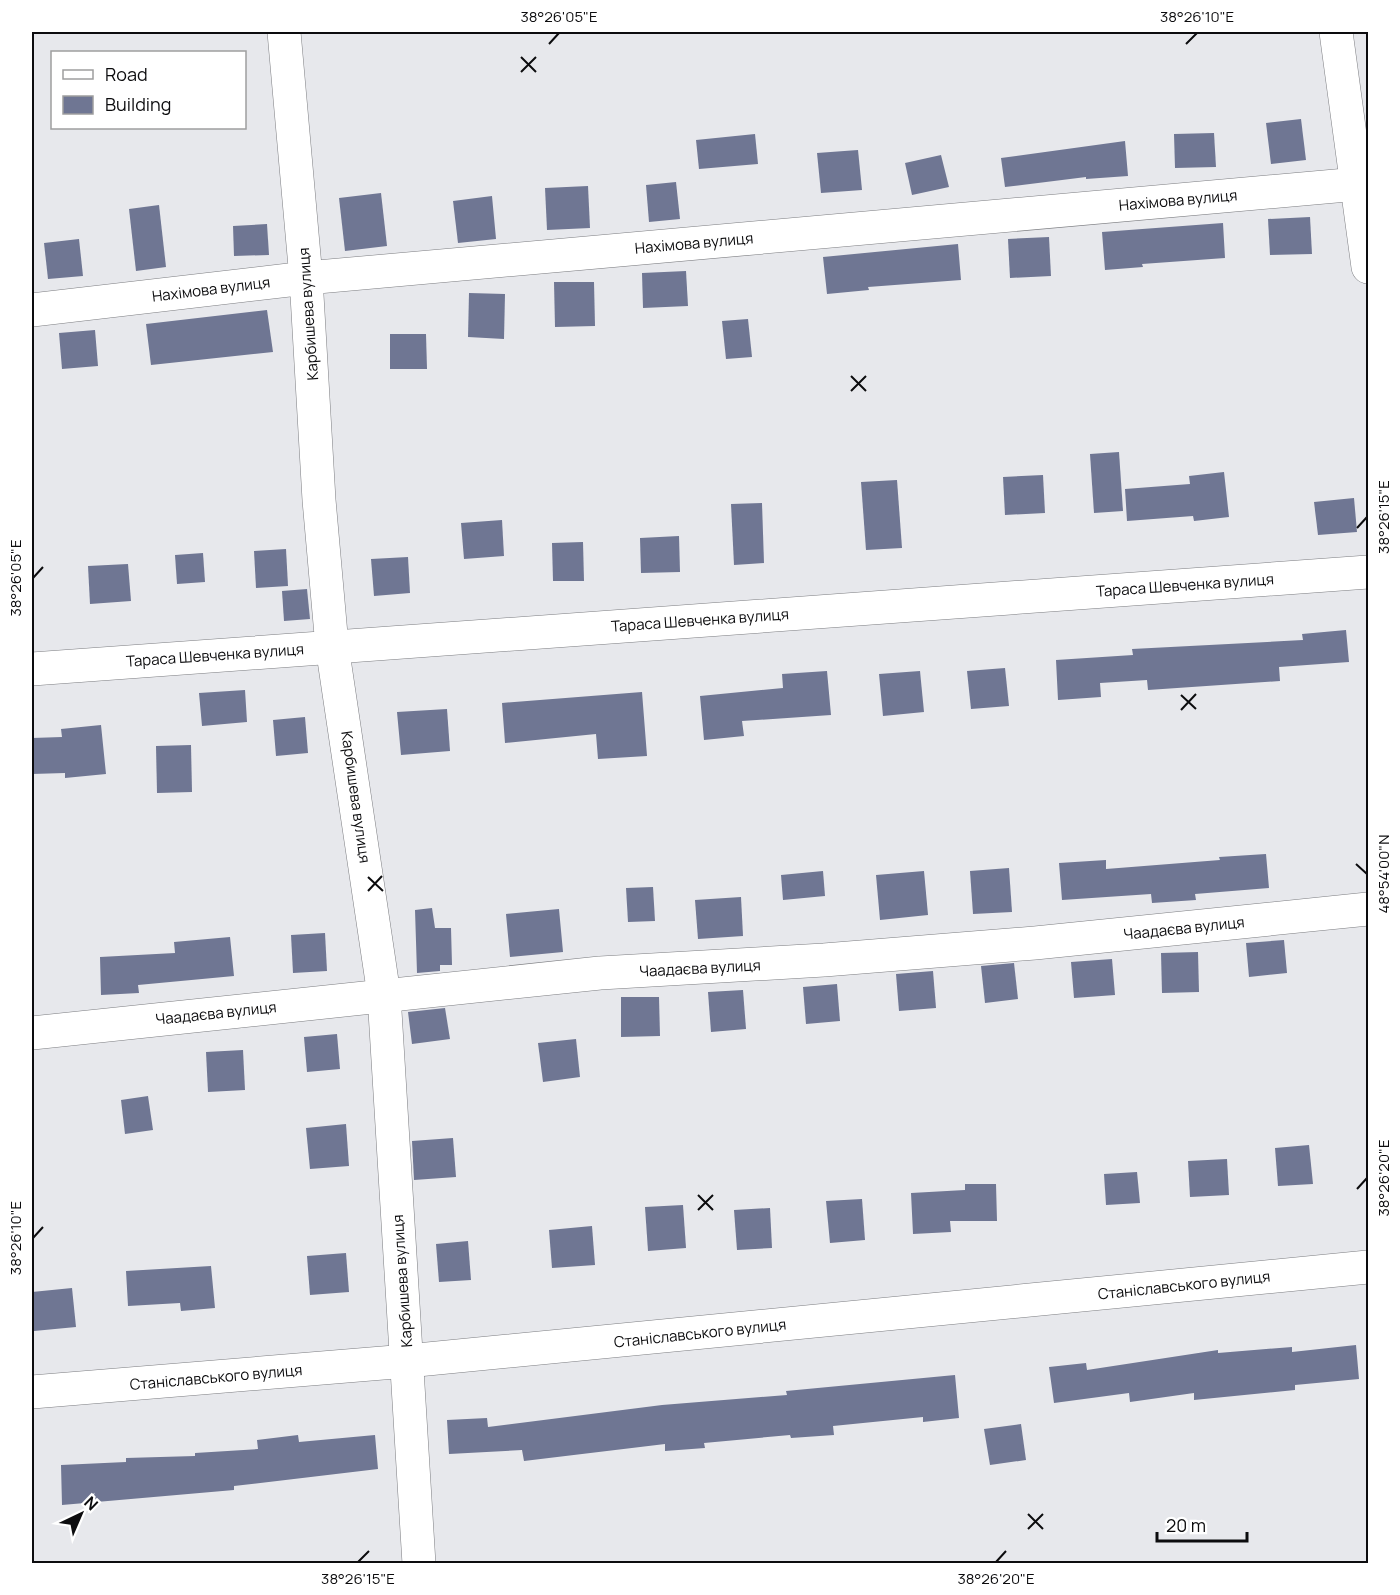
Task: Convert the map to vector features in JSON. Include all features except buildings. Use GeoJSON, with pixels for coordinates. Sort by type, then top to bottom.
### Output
{"type":"FeatureCollection","features":[{"type":"Feature","properties":{"kind":"street","name":"Карбишева вулиця"},"geometry":{"type":"LineString","coordinates":[[284,32],[306,278],[319,500],[332,646],[384,995],[419,1563]]}},
{"type":"Feature","properties":{"kind":"street"},"geometry":{"type":"LineString","coordinates":[[1336,32],[1368,267]]}},
{"type":"Feature","properties":{"kind":"street","name":"Нахімова вулиця"},"geometry":{"type":"LineString","coordinates":[[32,309],[306,278],[1358,184]]}},
{"type":"Feature","properties":{"kind":"street","name":"Тараса Шевченка вулиця"},"geometry":{"type":"LineString","coordinates":[[32,669],[1368,572]]}},
{"type":"Feature","properties":{"kind":"street","name":"Чаадаєва вулиця"},"geometry":{"type":"LineString","coordinates":[[32,1033],[600,973],[824,960],[1035,943],[1368,909]]}},
{"type":"Feature","properties":{"kind":"street","name":"Станіславського вулиця"},"geometry":{"type":"LineString","coordinates":[[32,1392],[407,1361],[1368,1267]]}}]}
